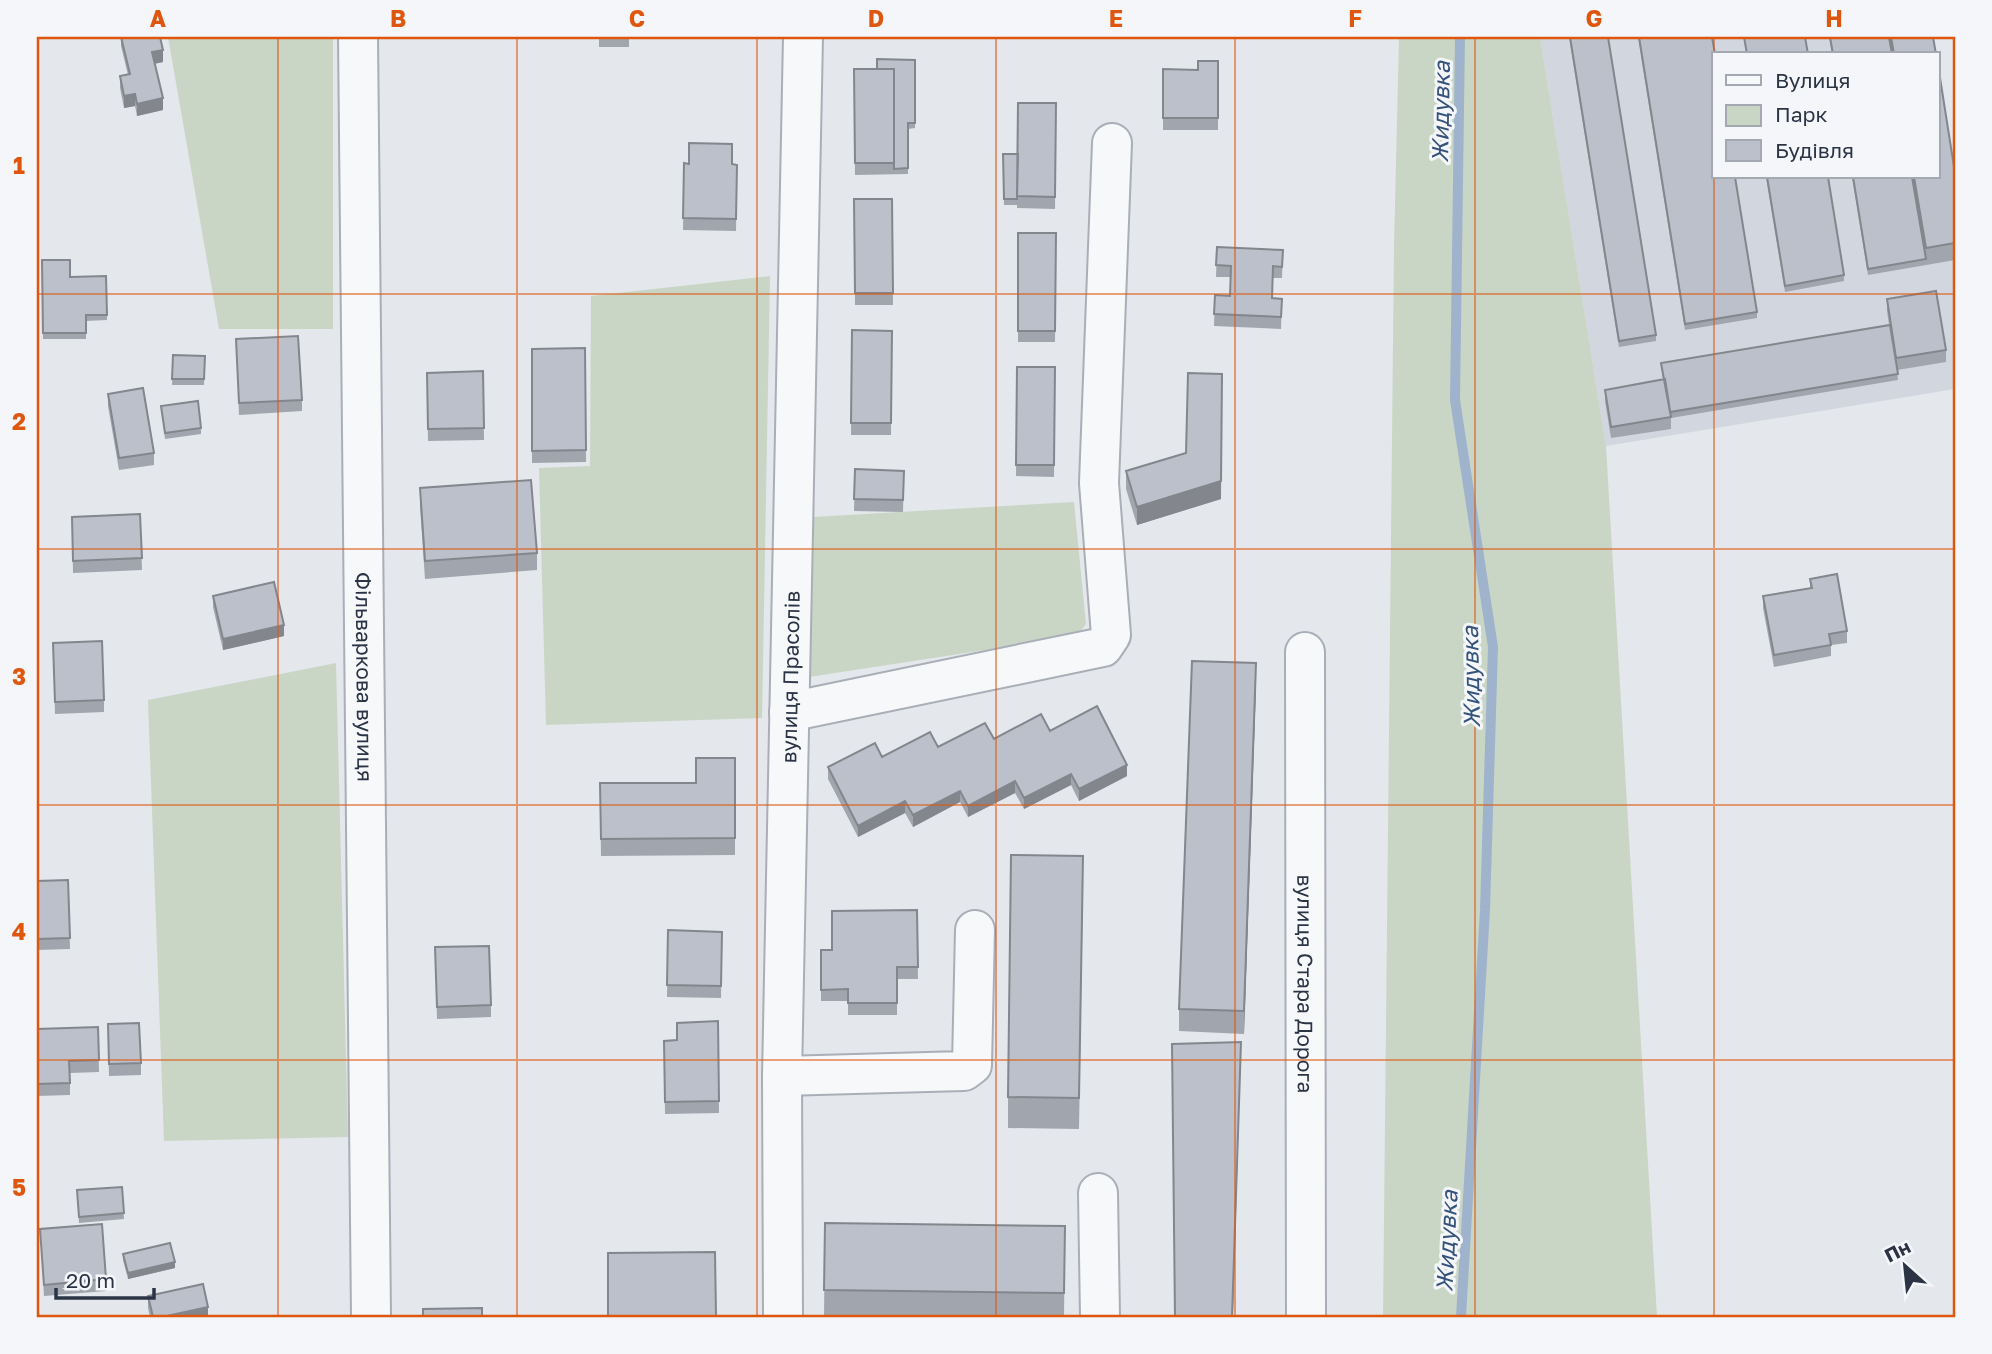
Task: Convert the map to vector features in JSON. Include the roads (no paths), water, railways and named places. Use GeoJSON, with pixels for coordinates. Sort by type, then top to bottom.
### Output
{"type":"FeatureCollection","features":[{"type":"Feature","properties":{"kind":"street","name":"Фільваркова вулиця"},"geometry":{"type":"LineString","coordinates":[[358,37],[371,1317]]}},
{"type":"Feature","properties":{"kind":"street","name":"вулиця Прасолів"},"geometry":{"type":"LineString","coordinates":[[783,1317],[782,1076],[803,37]]}},
{"type":"Feature","properties":{"kind":"street"},"geometry":{"type":"LineString","coordinates":[[789,712],[1102,647],[1111,635],[1099,483],[1112,143]]}},
{"type":"Feature","properties":{"kind":"street","name":"вулиця Стара Дорога"},"geometry":{"type":"LineString","coordinates":[[1306,652],[1306,1317]]}},
{"type":"Feature","properties":{"kind":"street"},"geometry":{"type":"LineString","coordinates":[[782,1076],[964,1071],[972,1065],[975,930]]}},
{"type":"Feature","properties":{"kind":"street"},"geometry":{"type":"LineString","coordinates":[[1098,1193],[1100,1317]]}},
{"type":"Feature","properties":{"kind":"waterway","name":"Жидувка"},"geometry":{"type":"LineString","coordinates":[[1460,37],[1455,400],[1493,647],[1485,910],[1461,1317]]}}]}
